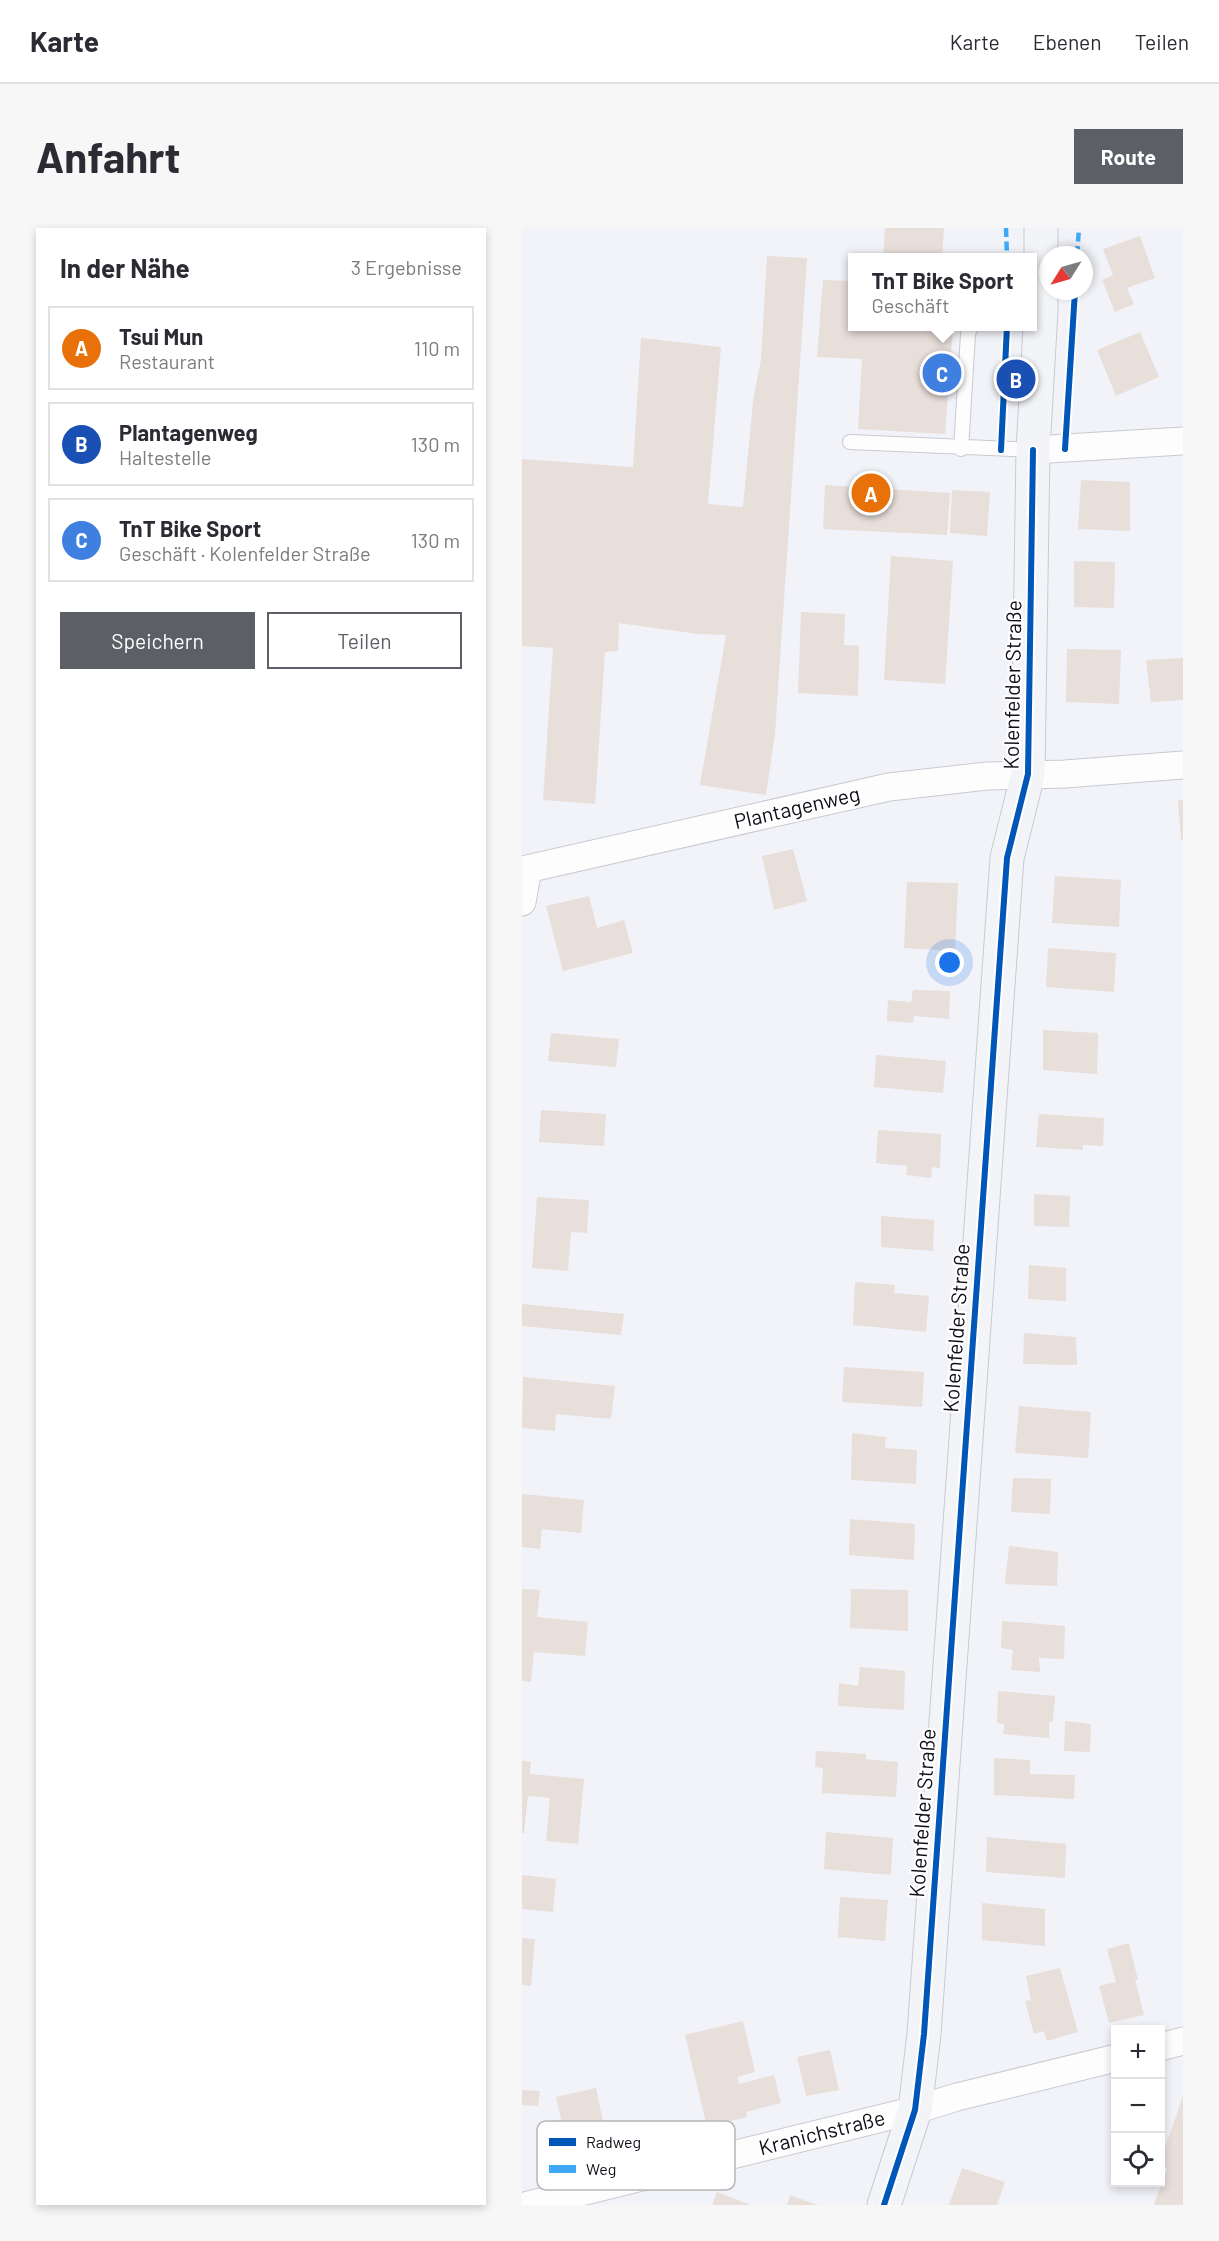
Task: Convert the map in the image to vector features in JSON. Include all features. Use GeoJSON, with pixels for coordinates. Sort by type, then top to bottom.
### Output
{"type":"FeatureCollection","features":[{"type":"Feature","properties":{"kind":"main road","name":"Kolenfelder Straße"},"geometry":{"type":"LineString","coordinates":[[1037,294],[1041,228]]}},
{"type":"Feature","properties":{"kind":"main road","name":"Kolenfelder Straße"},"geometry":{"type":"LineString","coordinates":[[884,2205],[915,2110],[924,2034],[1007,858],[1028,774],[1036,331]]}},
{"type":"Feature","properties":{"kind":"street"},"geometry":{"type":"LineString","coordinates":[[1033,450],[1183,441]]}},
{"type":"Feature","properties":{"kind":"street","name":"Plantagenweg"},"geometry":{"type":"LineString","coordinates":[[525,870],[889,787],[987,776],[1065,774],[1183,765]]}},
{"type":"Feature","properties":{"kind":"street"},"geometry":{"type":"LineString","coordinates":[[522,902],[525,870]]}},
{"type":"Feature","properties":{"kind":"street"},"geometry":{"type":"LineString","coordinates":[[1165,2046],[1183,2041]]}},
{"type":"Feature","properties":{"kind":"street","name":"Kranichstraße"},"geometry":{"type":"LineString","coordinates":[[735,2154],[1111,2059]]}},
{"type":"Feature","properties":{"kind":"street","name":"Kranichstraße"},"geometry":{"type":"LineString","coordinates":[[528,2205],[589,2190]]}},
{"type":"Feature","properties":{"kind":"lane"},"geometry":{"type":"LineString","coordinates":[[961,448],[969,331]]}},
{"type":"Feature","properties":{"kind":"lane"},"geometry":{"type":"LineString","coordinates":[[850,442],[1033,450]]}},
{"type":"Feature","properties":{"kind":"building"},"geometry":{"type":"Polygon","coordinates":[[[885,228],[944,228],[942,253],[883,253],[885,228]]]}},
{"type":"Feature","properties":{"kind":"building"},"geometry":{"type":"Polygon","coordinates":[[[1140,236],[1155,278],[1127,288],[1134,304],[1115,312],[1102,280],[1113,275],[1103,249],[1140,236]]]}},
{"type":"Feature","properties":{"kind":"building"},"geometry":{"type":"Polygon","coordinates":[[[767,256],[807,258],[775,734],[766,795],[700,785],[726,635],[698,634],[619,623],[618,651],[605,652],[595,804],[543,800],[553,648],[522,646],[522,459],[633,467],[641,338],[721,347],[708,504],[743,507],[753,401],[761,359],[767,256]]]}},
{"type":"Feature","properties":{"kind":"building"},"geometry":{"type":"Polygon","coordinates":[[[823,280],[848,281],[848,331],[953,331],[945,434],[858,429],[862,359],[817,357],[823,280]]]}},
{"type":"Feature","properties":{"kind":"building"},"geometry":{"type":"Polygon","coordinates":[[[1140,332],[1159,377],[1116,396],[1097,350],[1140,332]]]}},
{"type":"Feature","properties":{"kind":"building"},"geometry":{"type":"Polygon","coordinates":[[[1081,480],[1130,482],[1130,531],[1078,529],[1081,480]]]}},
{"type":"Feature","properties":{"kind":"building"},"geometry":{"type":"Polygon","coordinates":[[[825,485],[950,493],[947,535],[823,529],[825,485]]]}},
{"type":"Feature","properties":{"kind":"building"},"geometry":{"type":"Polygon","coordinates":[[[952,490],[990,492],[987,536],[950,533],[952,490]]]}},
{"type":"Feature","properties":{"kind":"building"},"geometry":{"type":"Polygon","coordinates":[[[891,556],[953,561],[945,684],[884,680],[891,556]]]}},
{"type":"Feature","properties":{"kind":"building"},"geometry":{"type":"Polygon","coordinates":[[[1074,561],[1115,562],[1114,608],[1074,607],[1074,561]]]}},
{"type":"Feature","properties":{"kind":"building"},"geometry":{"type":"Polygon","coordinates":[[[801,612],[845,614],[844,645],[859,646],[858,696],[798,693],[801,612]]]}},
{"type":"Feature","properties":{"kind":"building"},"geometry":{"type":"Polygon","coordinates":[[[1067,649],[1121,650],[1119,704],[1066,702],[1067,649]]]}},
{"type":"Feature","properties":{"kind":"building"},"geometry":{"type":"Polygon","coordinates":[[[1183,658],[1183,700],[1151,702],[1146,660],[1183,658]]]}},
{"type":"Feature","properties":{"kind":"building"},"geometry":{"type":"Polygon","coordinates":[[[1178,800],[1183,800],[1183,840],[1181,840],[1178,800]]]}},
{"type":"Feature","properties":{"kind":"building"},"geometry":{"type":"Polygon","coordinates":[[[793,849],[807,901],[774,910],[762,856],[793,849]]]}},
{"type":"Feature","properties":{"kind":"building"},"geometry":{"type":"Polygon","coordinates":[[[1055,876],[1121,880],[1119,927],[1052,923],[1055,876]]]}},
{"type":"Feature","properties":{"kind":"building"},"geometry":{"type":"Polygon","coordinates":[[[907,882],[958,883],[955,951],[904,948],[907,882]]]}},
{"type":"Feature","properties":{"kind":"building"},"geometry":{"type":"Polygon","coordinates":[[[589,896],[597,928],[624,920],[633,953],[563,971],[546,906],[589,896]]]}},
{"type":"Feature","properties":{"kind":"building"},"geometry":{"type":"Polygon","coordinates":[[[1048,948],[1116,953],[1114,992],[1046,987],[1048,948]]]}},
{"type":"Feature","properties":{"kind":"building"},"geometry":{"type":"Polygon","coordinates":[[[913,990],[950,991],[949,1019],[914,1016],[913,1023],[887,1021],[888,1000],[911,1002],[913,990]]]}},
{"type":"Feature","properties":{"kind":"building"},"geometry":{"type":"Polygon","coordinates":[[[1043,1030],[1098,1033],[1097,1074],[1043,1070],[1043,1030]]]}},
{"type":"Feature","properties":{"kind":"building"},"geometry":{"type":"Polygon","coordinates":[[[551,1033],[619,1039],[616,1067],[548,1061],[551,1033]]]}},
{"type":"Feature","properties":{"kind":"building"},"geometry":{"type":"Polygon","coordinates":[[[876,1055],[946,1061],[943,1093],[874,1087],[876,1055]]]}},
{"type":"Feature","properties":{"kind":"building"},"geometry":{"type":"Polygon","coordinates":[[[541,1110],[606,1114],[604,1146],[539,1142],[541,1110]]]}},
{"type":"Feature","properties":{"kind":"building"},"geometry":{"type":"Polygon","coordinates":[[[1039,1114],[1104,1118],[1103,1146],[1083,1145],[1083,1150],[1036,1147],[1039,1114]]]}},
{"type":"Feature","properties":{"kind":"building"},"geometry":{"type":"Polygon","coordinates":[[[878,1130],[941,1134],[940,1168],[932,1167],[931,1178],[906,1175],[907,1166],[876,1163],[878,1130]]]}},
{"type":"Feature","properties":{"kind":"building"},"geometry":{"type":"Polygon","coordinates":[[[1034,1194],[1070,1196],[1069,1227],[1034,1226],[1034,1194]]]}},
{"type":"Feature","properties":{"kind":"building"},"geometry":{"type":"Polygon","coordinates":[[[537,1197],[589,1200],[587,1233],[571,1232],[568,1271],[532,1268],[537,1197]]]}},
{"type":"Feature","properties":{"kind":"building"},"geometry":{"type":"Polygon","coordinates":[[[881,1216],[934,1220],[933,1251],[881,1247],[881,1216]]]}},
{"type":"Feature","properties":{"kind":"building"},"geometry":{"type":"Polygon","coordinates":[[[1029,1265],[1066,1268],[1066,1301],[1028,1299],[1029,1265]]]}},
{"type":"Feature","properties":{"kind":"building"},"geometry":{"type":"Polygon","coordinates":[[[855,1282],[895,1285],[894,1293],[929,1296],[926,1332],[853,1325],[855,1282]]]}},
{"type":"Feature","properties":{"kind":"building"},"geometry":{"type":"Polygon","coordinates":[[[522,1304],[624,1314],[621,1335],[522,1326],[522,1304]]]}},
{"type":"Feature","properties":{"kind":"building"},"geometry":{"type":"Polygon","coordinates":[[[1024,1333],[1076,1337],[1077,1365],[1023,1364],[1024,1333]]]}},
{"type":"Feature","properties":{"kind":"building"},"geometry":{"type":"Polygon","coordinates":[[[844,1367],[924,1372],[922,1407],[842,1402],[844,1367]]]}},
{"type":"Feature","properties":{"kind":"building"},"geometry":{"type":"Polygon","coordinates":[[[523,1377],[615,1386],[611,1419],[556,1414],[555,1431],[522,1428],[523,1377]]]}},
{"type":"Feature","properties":{"kind":"building"},"geometry":{"type":"Polygon","coordinates":[[[1019,1406],[1091,1412],[1088,1458],[1015,1453],[1019,1406]]]}},
{"type":"Feature","properties":{"kind":"building"},"geometry":{"type":"Polygon","coordinates":[[[852,1433],[886,1437],[885,1448],[917,1450],[916,1484],[851,1480],[852,1433]]]}},
{"type":"Feature","properties":{"kind":"building"},"geometry":{"type":"Polygon","coordinates":[[[1013,1478],[1051,1479],[1050,1514],[1011,1512],[1013,1478]]]}},
{"type":"Feature","properties":{"kind":"building"},"geometry":{"type":"Polygon","coordinates":[[[522,1494],[584,1500],[581,1533],[542,1529],[540,1549],[522,1547],[522,1494]]]}},
{"type":"Feature","properties":{"kind":"building"},"geometry":{"type":"Polygon","coordinates":[[[850,1519],[915,1524],[914,1560],[849,1555],[850,1519]]]}},
{"type":"Feature","properties":{"kind":"building"},"geometry":{"type":"Polygon","coordinates":[[[1009,1546],[1058,1552],[1057,1586],[1005,1584],[1009,1546]]]}},
{"type":"Feature","properties":{"kind":"building"},"geometry":{"type":"Polygon","coordinates":[[[522,1589],[540,1590],[537,1617],[588,1622],[585,1656],[534,1652],[531,1682],[522,1681],[522,1589]]]}},
{"type":"Feature","properties":{"kind":"building"},"geometry":{"type":"Polygon","coordinates":[[[851,1589],[908,1590],[908,1631],[850,1628],[851,1589]]]}},
{"type":"Feature","properties":{"kind":"building"},"geometry":{"type":"Polygon","coordinates":[[[1002,1621],[1065,1626],[1064,1659],[1039,1658],[1040,1672],[1011,1670],[1013,1650],[1001,1648],[1002,1621]]]}},
{"type":"Feature","properties":{"kind":"building"},"geometry":{"type":"Polygon","coordinates":[[[860,1667],[905,1671],[904,1710],[838,1706],[839,1683],[858,1686],[860,1667]]]}},
{"type":"Feature","properties":{"kind":"building"},"geometry":{"type":"Polygon","coordinates":[[[998,1691],[1055,1696],[1053,1721],[1049,1722],[1049,1738],[1003,1734],[1004,1724],[997,1723],[998,1691]]]}},
{"type":"Feature","properties":{"kind":"building"},"geometry":{"type":"Polygon","coordinates":[[[1065,1721],[1091,1724],[1090,1752],[1064,1751],[1065,1721]]]}},
{"type":"Feature","properties":{"kind":"building"},"geometry":{"type":"Polygon","coordinates":[[[816,1751],[866,1754],[866,1759],[898,1762],[896,1797],[822,1793],[823,1768],[815,1767],[816,1751]]]}},
{"type":"Feature","properties":{"kind":"building"},"geometry":{"type":"Polygon","coordinates":[[[994,1758],[1030,1760],[1030,1774],[1075,1775],[1074,1799],[994,1795],[994,1758]]]}},
{"type":"Feature","properties":{"kind":"building"},"geometry":{"type":"Polygon","coordinates":[[[522,1761],[531,1762],[530,1774],[584,1779],[578,1844],[546,1841],[550,1798],[528,1796],[524,1833],[522,1833],[522,1761]]]}},
{"type":"Feature","properties":{"kind":"building"},"geometry":{"type":"Polygon","coordinates":[[[826,1832],[893,1838],[891,1875],[824,1869],[826,1832]]]}},
{"type":"Feature","properties":{"kind":"building"},"geometry":{"type":"Polygon","coordinates":[[[987,1837],[1066,1844],[1065,1878],[986,1872],[987,1837]]]}},
{"type":"Feature","properties":{"kind":"building"},"geometry":{"type":"Polygon","coordinates":[[[522,1875],[556,1879],[553,1912],[522,1909],[522,1875]]]}},
{"type":"Feature","properties":{"kind":"building"},"geometry":{"type":"Polygon","coordinates":[[[840,1897],[888,1900],[885,1941],[838,1937],[840,1897]]]}},
{"type":"Feature","properties":{"kind":"building"},"geometry":{"type":"Polygon","coordinates":[[[982,1903],[1045,1909],[1045,1946],[982,1940],[982,1903]]]}},
{"type":"Feature","properties":{"kind":"building"},"geometry":{"type":"Polygon","coordinates":[[[522,1938],[535,1939],[531,1986],[522,1985],[522,1938]]]}},
{"type":"Feature","properties":{"kind":"building"},"geometry":{"type":"Polygon","coordinates":[[[1129,1943],[1144,2015],[1109,2023],[1099,1986],[1116,1982],[1107,1949],[1129,1943]]]}},
{"type":"Feature","properties":{"kind":"building"},"geometry":{"type":"Polygon","coordinates":[[[1060,1968],[1078,2032],[1047,2041],[1044,2031],[1034,2034],[1025,2001],[1031,2000],[1026,1976],[1060,1968]]]}},
{"type":"Feature","properties":{"kind":"building"},"geometry":{"type":"Polygon","coordinates":[[[743,2021],[755,2072],[737,2077],[739,2084],[774,2075],[781,2103],[746,2112],[747,2117],[731,2121],[706,2121],[685,2035],[743,2021]]]}},
{"type":"Feature","properties":{"kind":"building"},"geometry":{"type":"Polygon","coordinates":[[[830,2050],[839,2090],[806,2096],[797,2057],[830,2050]]]}},
{"type":"Feature","properties":{"kind":"building"},"geometry":{"type":"Polygon","coordinates":[[[596,2088],[603,2121],[561,2121],[556,2097],[596,2088]]]}},
{"type":"Feature","properties":{"kind":"building"},"geometry":{"type":"Polygon","coordinates":[[[522,2090],[540,2091],[538,2106],[522,2105],[522,2090]]]}},
{"type":"Feature","properties":{"kind":"building"},"geometry":{"type":"Polygon","coordinates":[[[1183,2096],[1183,2205],[1154,2205],[1160,2187],[1165,2187],[1167,2168],[1165,2167],[1165,2148],[1183,2096]]]}},
{"type":"Feature","properties":{"kind":"building"},"geometry":{"type":"Polygon","coordinates":[[[962,2168],[1005,2182],[997,2205],[949,2205],[962,2168]]]}},
{"type":"Feature","properties":{"kind":"building"},"geometry":{"type":"Polygon","coordinates":[[[717,2192],[751,2205],[712,2205],[717,2192]]]}},
{"type":"Feature","properties":{"kind":"building"},"geometry":{"type":"Polygon","coordinates":[[[790,2195],[817,2205],[787,2205],[790,2195]]]}},
{"type":"Feature","properties":{"kind":"marked path"},"geometry":{"type":"LineString","coordinates":[[1006,228],[1007,253]]}},
{"type":"Feature","properties":{"kind":"marked path"},"geometry":{"type":"LineString","coordinates":[[1078,246],[1079,228]]}},
{"type":"Feature","properties":{"kind":"cycle path"},"geometry":{"type":"LineString","coordinates":[[1065,449],[1074,300]]}},
{"type":"Feature","properties":{"kind":"cycle path"},"geometry":{"type":"LineString","coordinates":[[1001,450],[1007,331]]}},
{"type":"Feature","properties":{"kind":"cycle path"},"geometry":{"type":"LineString","coordinates":[[884,2205],[915,2110],[924,2034],[1007,858],[1028,774],[1033,450]]}},
{"type":"Feature","properties":{"kind":"place","name":"TnT Bike Sport"},"geometry":{"type":"Point","coordinates":[942,373]}},
{"type":"Feature","properties":{"kind":"place","name":"Plantagenweg"},"geometry":{"type":"Point","coordinates":[1016,379]}},
{"type":"Feature","properties":{"kind":"place","name":"Tsui Mun"},"geometry":{"type":"Point","coordinates":[871,493]}}]}
